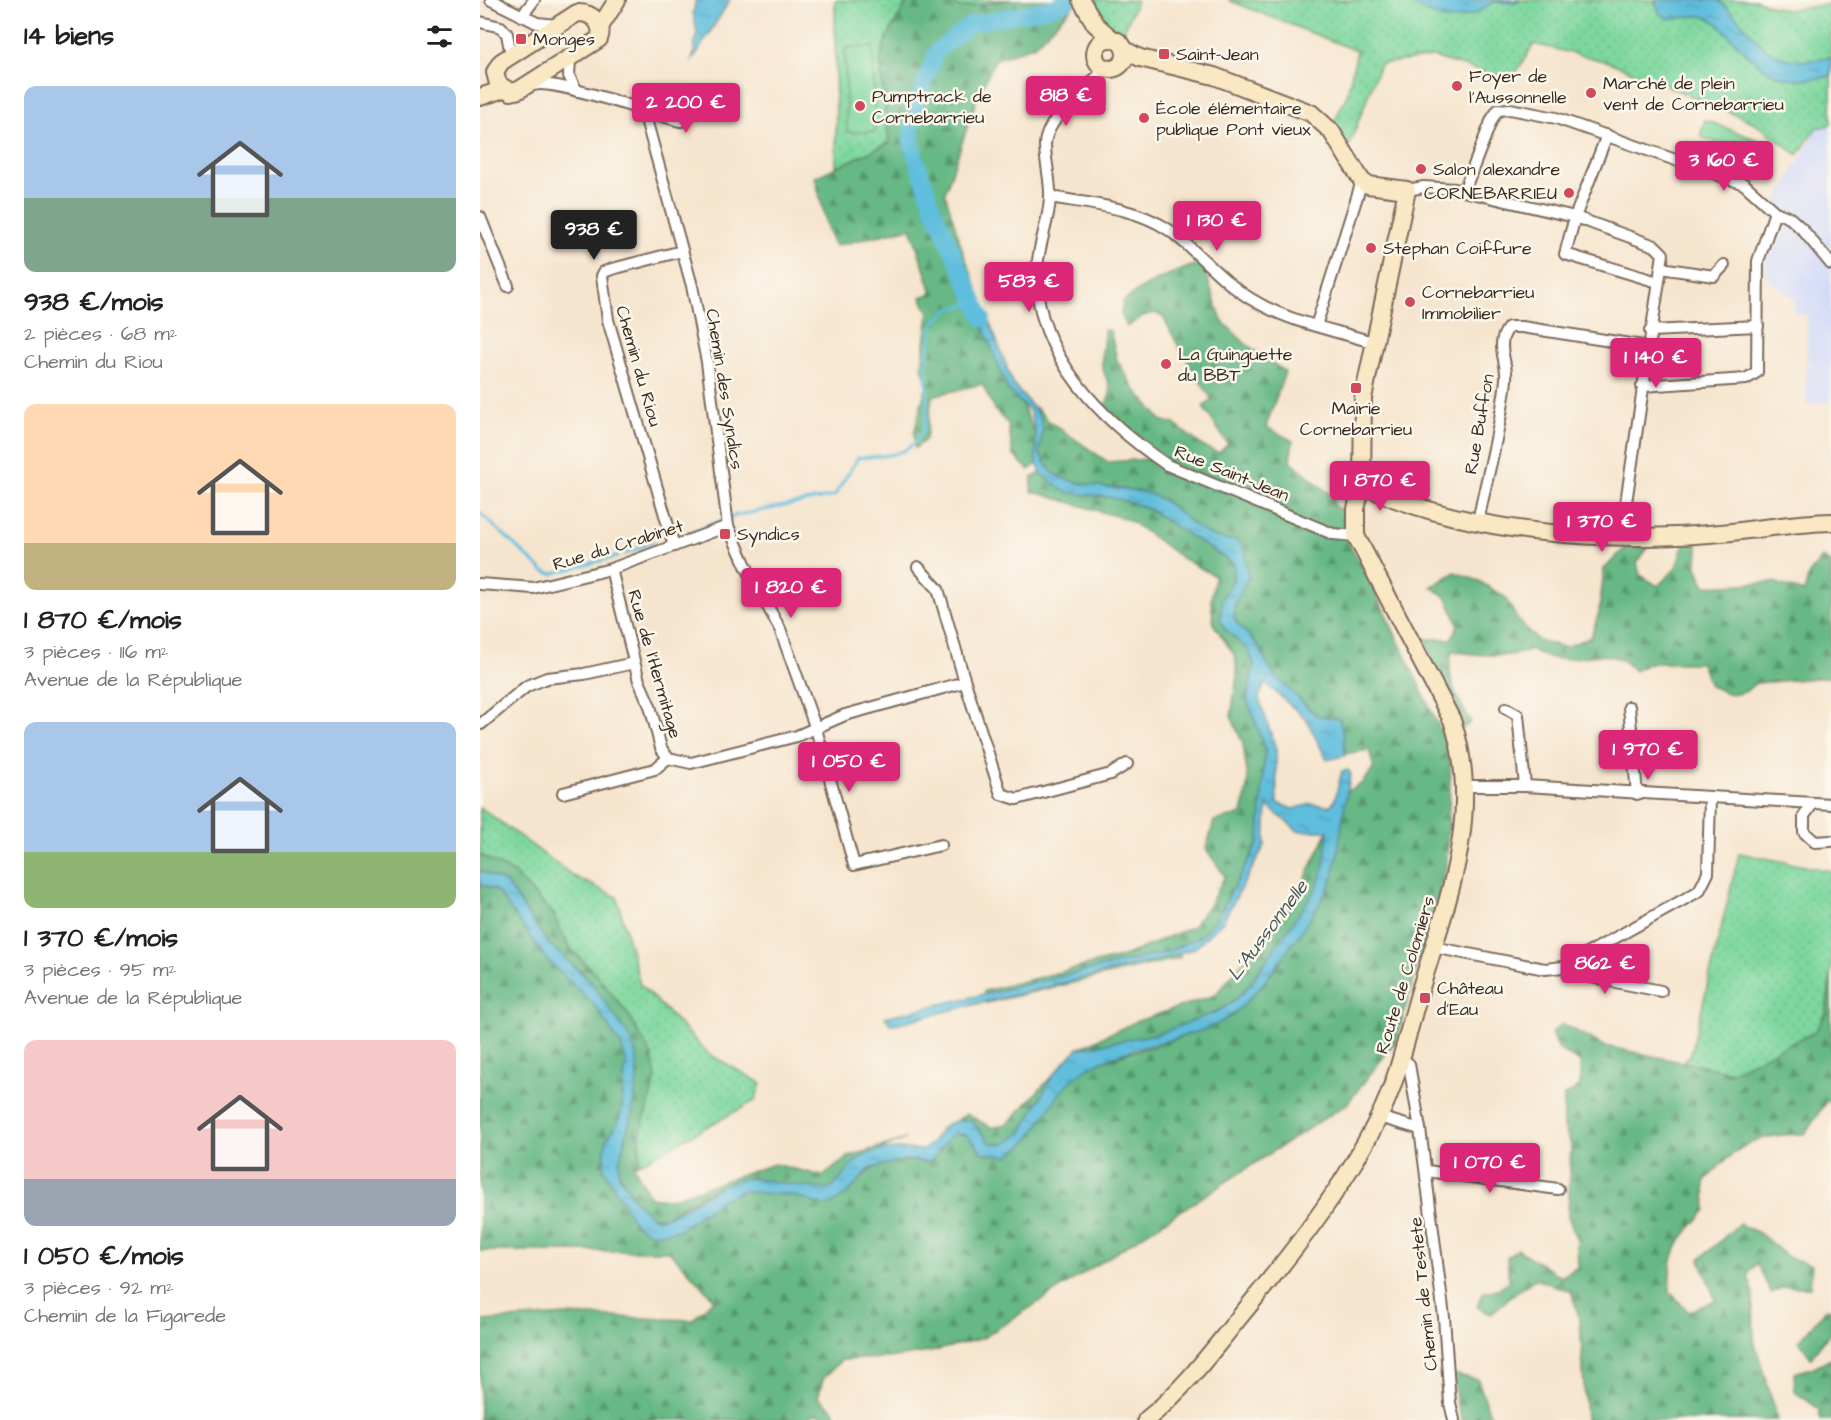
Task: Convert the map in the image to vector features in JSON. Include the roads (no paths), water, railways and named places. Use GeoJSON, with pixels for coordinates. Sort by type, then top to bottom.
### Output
{"type":"FeatureCollection","features":[{"type":"Feature","properties":{"kind":"street"},"geometry":{"type":"LineString","coordinates":[[491,0],[537,23],[558,25]]}},
{"type":"Feature","properties":{"kind":"street"},"geometry":{"type":"LineString","coordinates":[[522,16],[534,0]]}},
{"type":"Feature","properties":{"kind":"street"},"geometry":{"type":"LineString","coordinates":[[506,86],[497,68],[511,55],[577,14],[587,14],[616,0]]}},
{"type":"Feature","properties":{"kind":"street"},"geometry":{"type":"LineString","coordinates":[[480,97],[570,59],[599,39],[600,27],[616,0]]}},
{"type":"Feature","properties":{"kind":"street"},"geometry":{"type":"LineString","coordinates":[[1088,12],[1104,42]]}},
{"type":"Feature","properties":{"kind":"street"},"geometry":{"type":"LineString","coordinates":[[587,14],[597,21],[600,27]]}},
{"type":"Feature","properties":{"kind":"street"},"geometry":{"type":"LineString","coordinates":[[480,22],[501,27],[507,34],[511,55]]}},
{"type":"Feature","properties":{"kind":"street"},"geometry":{"type":"LineString","coordinates":[[1104,42],[1120,42],[1129,57],[1192,68],[1311,113],[1331,131],[1362,181],[1368,185],[1407,190],[1424,187],[1464,191],[1575,217],[1660,249],[1663,254],[1621,536]]}},
{"type":"Feature","properties":{"kind":"street"},"geometry":{"type":"LineString","coordinates":[[1104,42],[1096,60],[1107,68],[1119,67],[1129,57]]}},
{"type":"Feature","properties":{"kind":"street"},"geometry":{"type":"LineString","coordinates":[[570,59],[569,76],[578,91]]}},
{"type":"Feature","properties":{"kind":"street","name":"Rue Saint-Jean"},"geometry":{"type":"LineString","coordinates":[[1107,68],[1055,118],[1047,131],[1045,145],[1050,197],[1040,241],[1038,287],[1047,326],[1060,358],[1083,393],[1144,449],[1167,465],[1333,534],[1356,536]]}},
{"type":"Feature","properties":{"kind":"street"},"geometry":{"type":"LineString","coordinates":[[480,91],[541,82],[680,121],[686,120],[707,92]]}},
{"type":"Feature","properties":{"kind":"street"},"geometry":{"type":"LineString","coordinates":[[1464,191],[1492,119],[1498,110],[1526,111],[1607,135],[1744,184],[1775,212],[1790,219],[1802,229],[1831,264]]}},
{"type":"Feature","properties":{"kind":"street","name":"Chemin des Syndics"},"geometry":{"type":"LineString","coordinates":[[644,112],[682,251],[707,362],[727,521],[747,568],[780,629],[816,729],[854,865],[941,845]]}},
{"type":"Feature","properties":{"kind":"street"},"geometry":{"type":"LineString","coordinates":[[1607,135],[1575,217],[1565,254],[1658,282]]}},
{"type":"Feature","properties":{"kind":"street"},"geometry":{"type":"LineString","coordinates":[[1316,326],[1362,181]]}},
{"type":"Feature","properties":{"kind":"street","name":"Route de Colomiers"},"geometry":{"type":"LineString","coordinates":[[1146,1420],[1211,1352],[1285,1262],[1349,1169],[1379,1118],[1400,1058],[1461,846],[1466,812],[1460,744],[1452,720],[1356,536],[1356,508],[1362,485],[1363,398],[1407,190]]}},
{"type":"Feature","properties":{"kind":"street"},"geometry":{"type":"LineString","coordinates":[[1050,197],[1106,205],[1167,229],[1239,292],[1299,323],[1375,344]]}},
{"type":"Feature","properties":{"kind":"street"},"geometry":{"type":"LineString","coordinates":[[1642,386],[1753,377],[1758,367],[1758,261],[1775,212]]}},
{"type":"Feature","properties":{"kind":"street"},"geometry":{"type":"LineString","coordinates":[[480,217],[508,286]]}},
{"type":"Feature","properties":{"kind":"street","name":"Chemin du Riou"},"geometry":{"type":"LineString","coordinates":[[674,546],[608,321],[602,276],[604,272],[612,269],[682,251]]}},
{"type":"Feature","properties":{"kind":"street"},"geometry":{"type":"LineString","coordinates":[[1660,268],[1714,276],[1724,265]]}},
{"type":"Feature","properties":{"kind":"street","name":"Rue Buffon"},"geometry":{"type":"LineString","coordinates":[[1478,522],[1506,379],[1501,352],[1505,332],[1513,326],[1648,347]]}},
{"type":"Feature","properties":{"kind":"street"},"geometry":{"type":"LineString","coordinates":[[1650,331],[1758,326]]}},
{"type":"Feature","properties":{"kind":"street"},"geometry":{"type":"LineString","coordinates":[[1362,485],[1412,507],[1478,522],[1540,532],[1621,536],[1732,532],[1831,522]]}},
{"type":"Feature","properties":{"kind":"street","name":"Rue du Crabinet"},"geometry":{"type":"LineString","coordinates":[[480,584],[532,588],[611,568],[674,546],[727,521]]}},
{"type":"Feature","properties":{"kind":"street"},"geometry":{"type":"LineString","coordinates":[[918,567],[938,589],[1000,794],[1017,799],[1111,774],[1127,764]]}},
{"type":"Feature","properties":{"kind":"street","name":"Rue de l'Hermitage"},"geometry":{"type":"LineString","coordinates":[[611,568],[634,663],[651,706],[661,748],[668,758],[691,763],[816,729],[845,715],[965,682]]}},
{"type":"Feature","properties":{"kind":"street"},"geometry":{"type":"LineString","coordinates":[[481,724],[527,686],[547,678],[584,674],[634,663]]}},
{"type":"Feature","properties":{"kind":"street"},"geometry":{"type":"LineString","coordinates":[[1629,706],[1637,794]]}},
{"type":"Feature","properties":{"kind":"street"},"geometry":{"type":"LineString","coordinates":[[1506,708],[1518,715],[1525,786]]}},
{"type":"Feature","properties":{"kind":"street"},"geometry":{"type":"LineString","coordinates":[[563,793],[655,768],[668,758]]}},
{"type":"Feature","properties":{"kind":"street"},"geometry":{"type":"LineString","coordinates":[[1464,786],[1525,786],[1710,797],[1797,796],[1813,803],[1831,804]]}},
{"type":"Feature","properties":{"kind":"street"},"geometry":{"type":"LineString","coordinates":[[1433,947],[1545,969],[1563,967],[1699,891],[1708,873],[1710,797]]}},
{"type":"Feature","properties":{"kind":"street"},"geometry":{"type":"LineString","coordinates":[[1813,803],[1803,816],[1804,832],[1815,842],[1831,842]]}},
{"type":"Feature","properties":{"kind":"street"},"geometry":{"type":"LineString","coordinates":[[1563,967],[1570,973],[1661,991]]}},
{"type":"Feature","properties":{"kind":"street","name":"Chemin de Testete"},"geometry":{"type":"LineString","coordinates":[[1400,1058],[1408,1064],[1427,1171],[1444,1317],[1450,1403],[1454,1420]]}},
{"type":"Feature","properties":{"kind":"street"},"geometry":{"type":"LineString","coordinates":[[1379,1118],[1420,1129]]}},
{"type":"Feature","properties":{"kind":"street"},"geometry":{"type":"LineString","coordinates":[[1427,1171],[1558,1189]]}},
{"type":"Feature","properties":{"kind":"water"},"geometry":{"type":"Polygon","coordinates":[[[696,0],[730,0],[692,61],[697,32],[693,13],[696,0]]]}},
{"type":"Feature","properties":{"kind":"water"},"geometry":{"type":"Polygon","coordinates":[[[1409,0],[1519,0],[1516,3],[1493,2],[1475,14],[1448,20],[1423,11],[1409,0]]]}},
{"type":"Feature","properties":{"kind":"water"},"geometry":{"type":"Polygon","coordinates":[[[1654,0],[1718,0],[1765,48],[1777,55],[1791,60],[1808,61],[1831,57],[1831,76],[1802,79],[1779,76],[1768,71],[1747,55],[1713,20],[1704,16],[1667,18],[1659,12],[1654,0]]]}},
{"type":"Feature","properties":{"kind":"water"},"geometry":{"type":"Polygon","coordinates":[[[981,298],[1013,384],[1038,413],[1043,428],[1039,453],[1052,472],[1072,481],[1146,493],[1159,498],[1210,535],[1237,540],[1245,551],[1248,577],[1234,607],[1235,621],[1256,643],[1274,675],[1316,715],[1339,719],[1344,737],[1345,756],[1327,760],[1306,719],[1265,683],[1259,698],[1276,749],[1277,803],[1293,809],[1311,804],[1330,806],[1334,802],[1342,771],[1348,770],[1351,774],[1333,877],[1320,902],[1283,957],[1259,988],[1238,1009],[1215,1025],[1182,1037],[1113,1056],[1082,1072],[1065,1087],[1026,1142],[1008,1156],[983,1153],[967,1135],[953,1133],[930,1162],[904,1160],[869,1169],[848,1193],[832,1204],[821,1205],[795,1196],[742,1191],[723,1199],[679,1230],[654,1234],[635,1224],[604,1169],[606,1140],[615,1128],[621,1113],[626,1060],[622,1047],[594,1004],[548,961],[497,891],[480,884],[480,871],[506,883],[548,943],[591,982],[629,1036],[637,1056],[637,1080],[633,1110],[619,1161],[619,1175],[637,1203],[651,1216],[659,1219],[737,1180],[750,1178],[827,1190],[861,1157],[886,1149],[923,1150],[930,1145],[945,1125],[959,1120],[971,1120],[990,1143],[1005,1144],[1021,1133],[1053,1075],[1077,1049],[1161,1033],[1214,1013],[1232,1003],[1245,991],[1317,888],[1324,866],[1328,831],[1298,831],[1267,806],[1265,845],[1223,921],[1195,948],[1162,959],[891,1025],[885,1017],[1167,952],[1201,936],[1215,921],[1259,842],[1265,749],[1247,699],[1254,664],[1249,651],[1224,628],[1220,618],[1223,597],[1233,580],[1234,564],[1145,507],[1115,498],[1065,492],[1041,473],[1036,461],[1036,437],[1030,411],[1008,390],[973,301],[981,298]]]}},
{"type":"Feature","properties":{"kind":"waterway","name":"L'Aussonnelle"},"geometry":{"type":"LineString","coordinates":[[983,319],[933,208],[911,143],[913,116],[936,52],[971,24],[1051,8],[1069,0]]}},
{"type":"Feature","properties":{"kind":"waterway"},"geometry":{"type":"LineString","coordinates":[[694,531],[734,516],[834,496],[858,458],[893,454],[911,446],[918,438],[926,420],[926,367],[934,322],[949,309],[977,302]]}},
{"type":"Feature","properties":{"kind":"waterway"},"geometry":{"type":"LineString","coordinates":[[480,513],[543,571],[552,574],[618,556]]}},
{"type":"Feature","properties":{"kind":"waterway"},"geometry":{"type":"LineString","coordinates":[[625,554],[654,542]]}},
{"type":"Feature","properties":{"kind":"place","name":"Monges"},"geometry":{"type":"Point","coordinates":[521,39]}},
{"type":"Feature","properties":{"kind":"place","name":"Saint-Jean"},"geometry":{"type":"Point","coordinates":[1164,54]}},
{"type":"Feature","properties":{"kind":"place","name":"Foyer de l'Aussonnelle"},"geometry":{"type":"Point","coordinates":[1457,86]}},
{"type":"Feature","properties":{"kind":"place","name":"Marché de plein vent de Cornebarrieu"},"geometry":{"type":"Point","coordinates":[1591,93]}},
{"type":"Feature","properties":{"kind":"place","name":"Pumptrack de Cornebarrieu"},"geometry":{"type":"Point","coordinates":[860,106]}},
{"type":"Feature","properties":{"kind":"place","name":"École élémentaire publique Pont vieux"},"geometry":{"type":"Point","coordinates":[1144,118]}},
{"type":"Feature","properties":{"kind":"place","name":"Salon alexandre"},"geometry":{"type":"Point","coordinates":[1421,169]}},
{"type":"Feature","properties":{"kind":"place","name":"CORNEBARRIEU"},"geometry":{"type":"Point","coordinates":[1569,193]}},
{"type":"Feature","properties":{"kind":"place","name":"Stephan Coiffure"},"geometry":{"type":"Point","coordinates":[1371,248]}},
{"type":"Feature","properties":{"kind":"place","name":"Cornebarrieu Immobilier"},"geometry":{"type":"Point","coordinates":[1410,302]}},
{"type":"Feature","properties":{"kind":"place","name":"La Guinguette du BBT"},"geometry":{"type":"Point","coordinates":[1166,364]}},
{"type":"Feature","properties":{"kind":"place","name":"Mairie Cornebarrieu"},"geometry":{"type":"Point","coordinates":[1356,388]}},
{"type":"Feature","properties":{"kind":"place","name":"Syndics"},"geometry":{"type":"Point","coordinates":[725,534]}},
{"type":"Feature","properties":{"kind":"place","name":"Château d'Eau"},"geometry":{"type":"Point","coordinates":[1425,998]}}]}
